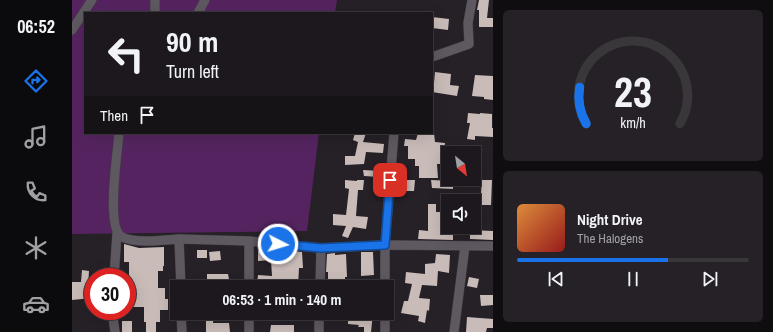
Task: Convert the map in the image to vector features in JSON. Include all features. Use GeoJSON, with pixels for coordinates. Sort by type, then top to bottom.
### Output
{"type":"FeatureCollection","features":[{"type":"Feature","properties":{"kind":"street"},"geometry":{"type":"LineString","coordinates":[[72,30],[92,0]]}},
{"type":"Feature","properties":{"kind":"street"},"geometry":{"type":"LineString","coordinates":[[155,12],[156,0]]}},
{"type":"Feature","properties":{"kind":"street"},"geometry":{"type":"LineString","coordinates":[[199,12],[205,0]]}},
{"type":"Feature","properties":{"kind":"street"},"geometry":{"type":"LineString","coordinates":[[433,57],[469,44],[468,23],[472,0]]}},
{"type":"Feature","properties":{"kind":"street"},"geometry":{"type":"LineString","coordinates":[[115,268],[117,233],[114,226],[112,206],[119,134]]}},
{"type":"Feature","properties":{"kind":"street"},"geometry":{"type":"LineString","coordinates":[[385,280],[385,245],[394,134]]}},
{"type":"Feature","properties":{"kind":"street"},"geometry":{"type":"LineString","coordinates":[[117,233],[122,237],[137,241],[179,239],[249,241],[321,248],[385,245],[493,246]]}},
{"type":"Feature","properties":{"kind":"street"},"geometry":{"type":"LineString","coordinates":[[179,239],[181,280]]}},
{"type":"Feature","properties":{"kind":"street"},"geometry":{"type":"LineString","coordinates":[[249,241],[249,280]]}},
{"type":"Feature","properties":{"kind":"street"},"geometry":{"type":"LineString","coordinates":[[454,332],[465,246]]}},
{"type":"Feature","properties":{"kind":"street"},"geometry":{"type":"LineString","coordinates":[[320,280],[321,248]]}},
{"type":"Feature","properties":{"kind":"street"},"geometry":{"type":"LineString","coordinates":[[113,320],[115,332]]}},
{"type":"Feature","properties":{"kind":"street"},"geometry":{"type":"LineString","coordinates":[[181,320],[182,332]]}},
{"type":"Feature","properties":{"kind":"street"},"geometry":{"type":"LineString","coordinates":[[249,320],[249,332]]}},
{"type":"Feature","properties":{"kind":"street"},"geometry":{"type":"LineString","coordinates":[[319,320],[319,332]]}},
{"type":"Feature","properties":{"kind":"street"},"geometry":{"type":"LineString","coordinates":[[385,320],[385,332]]}},
{"type":"Feature","properties":{"kind":"shaded area"},"geometry":{"type":"Polygon","coordinates":[[[72,0],[337,0],[335,12],[84,12],[84,134],[319,134],[307,231],[72,234],[72,0]]]}},
{"type":"Feature","properties":{"kind":"building"},"geometry":{"type":"Polygon","coordinates":[[[479,0],[489,0],[487,18],[493,18],[493,27],[479,27],[479,10],[477,10],[479,0]]]}},
{"type":"Feature","properties":{"kind":"building"},"geometry":{"type":"Polygon","coordinates":[[[433,17],[449,19],[448,30],[433,28],[433,17]]]}},
{"type":"Feature","properties":{"kind":"building"},"geometry":{"type":"Polygon","coordinates":[[[435,72],[451,74],[450,85],[459,86],[457,96],[433,92],[435,72]]]}},
{"type":"Feature","properties":{"kind":"building"},"geometry":{"type":"Polygon","coordinates":[[[475,75],[493,76],[493,100],[484,99],[484,97],[472,96],[475,75]]]}},
{"type":"Feature","properties":{"kind":"building"},"geometry":{"type":"Polygon","coordinates":[[[468,113],[492,114],[493,137],[475,136],[475,140],[467,139],[470,123],[467,123],[468,113]]]}},
{"type":"Feature","properties":{"kind":"building"},"geometry":{"type":"Polygon","coordinates":[[[434,133],[435,142],[445,143],[445,146],[441,146],[441,164],[437,164],[438,178],[419,178],[419,166],[415,166],[415,159],[408,159],[408,146],[404,146],[405,139],[416,140],[418,134],[434,133]]]}},
{"type":"Feature","properties":{"kind":"building"},"geometry":{"type":"Polygon","coordinates":[[[355,134],[366,134],[363,142],[384,144],[383,153],[366,152],[364,164],[345,165],[345,156],[355,156],[358,142],[353,140],[355,134]]]}},
{"type":"Feature","properties":{"kind":"building"},"geometry":{"type":"Polygon","coordinates":[[[363,170],[380,171],[379,177],[364,176],[363,170]]]}},
{"type":"Feature","properties":{"kind":"building"},"geometry":{"type":"Polygon","coordinates":[[[345,180],[364,180],[363,190],[358,190],[356,216],[368,217],[366,229],[353,227],[348,238],[342,236],[346,226],[333,225],[333,214],[346,215],[349,189],[345,188],[345,180]]]}},
{"type":"Feature","properties":{"kind":"building"},"geometry":{"type":"Polygon","coordinates":[[[402,180],[415,180],[414,191],[402,191],[402,180]]]}},
{"type":"Feature","properties":{"kind":"building"},"geometry":{"type":"Polygon","coordinates":[[[431,180],[441,180],[441,186],[453,186],[453,189],[432,188],[431,180]]]}},
{"type":"Feature","properties":{"kind":"building"},"geometry":{"type":"Polygon","coordinates":[[[482,180],[492,180],[491,205],[481,205],[481,194],[469,194],[481,193],[482,180]]]}},
{"type":"Feature","properties":{"kind":"building"},"geometry":{"type":"Polygon","coordinates":[[[428,204],[436,204],[436,212],[441,212],[441,234],[453,234],[453,240],[418,239],[419,230],[428,231],[428,204]]]}},
{"type":"Feature","properties":{"kind":"building"},"geometry":{"type":"Polygon","coordinates":[[[481,230],[493,231],[493,240],[470,239],[470,234],[481,234],[481,230]]]}},
{"type":"Feature","properties":{"kind":"building"},"geometry":{"type":"Polygon","coordinates":[[[124,244],[139,248],[164,247],[164,266],[163,271],[158,271],[158,288],[165,288],[165,299],[168,299],[168,310],[160,310],[160,322],[156,322],[156,332],[146,332],[144,307],[136,307],[136,268],[129,268],[129,262],[124,262],[124,244]]]}},
{"type":"Feature","properties":{"kind":"building"},"geometry":{"type":"Polygon","coordinates":[[[274,249],[302,252],[303,268],[299,268],[298,280],[257,280],[258,275],[272,276],[271,260],[258,261],[258,251],[274,249]]]}},
{"type":"Feature","properties":{"kind":"building"},"geometry":{"type":"Polygon","coordinates":[[[197,250],[207,250],[207,258],[197,258],[197,250]]]}},
{"type":"Feature","properties":{"kind":"building"},"geometry":{"type":"Polygon","coordinates":[[[220,251],[221,260],[210,261],[209,252],[220,251]]]}},
{"type":"Feature","properties":{"kind":"building"},"geometry":{"type":"Polygon","coordinates":[[[361,252],[373,252],[374,275],[361,276],[361,252]]]}},
{"type":"Feature","properties":{"kind":"building"},"geometry":{"type":"Polygon","coordinates":[[[327,254],[346,254],[347,277],[345,277],[345,280],[328,280],[328,272],[326,272],[327,254]]]}},
{"type":"Feature","properties":{"kind":"building"},"geometry":{"type":"Polygon","coordinates":[[[436,254],[450,255],[449,273],[438,271],[437,286],[422,285],[419,298],[430,299],[429,311],[427,310],[425,323],[418,321],[419,316],[401,313],[404,301],[408,301],[412,284],[405,283],[406,272],[425,274],[425,264],[435,263],[436,254]]]}},
{"type":"Feature","properties":{"kind":"building"},"geometry":{"type":"Polygon","coordinates":[[[82,270],[84,270],[84,299],[72,300],[72,282],[81,282],[82,270]]]}},
{"type":"Feature","properties":{"kind":"building"},"geometry":{"type":"Polygon","coordinates":[[[207,274],[228,274],[229,280],[207,280],[207,274]]]}},
{"type":"Feature","properties":{"kind":"building"},"geometry":{"type":"Polygon","coordinates":[[[469,277],[479,279],[477,288],[467,286],[469,277]]]}},
{"type":"Feature","properties":{"kind":"building"},"geometry":{"type":"Polygon","coordinates":[[[480,295],[493,295],[493,305],[481,306],[480,295]]]}},
{"type":"Feature","properties":{"kind":"building"},"geometry":{"type":"Polygon","coordinates":[[[467,317],[493,319],[493,328],[487,328],[486,332],[466,332],[467,317]]]}},
{"type":"Feature","properties":{"kind":"building"},"geometry":{"type":"Polygon","coordinates":[[[206,320],[213,320],[213,323],[229,323],[230,332],[206,332],[206,320]]]}},
{"type":"Feature","properties":{"kind":"building"},"geometry":{"type":"Polygon","coordinates":[[[348,320],[372,320],[371,332],[364,332],[364,327],[358,327],[359,325],[348,324],[348,320]]]}},
{"type":"Feature","properties":{"kind":"building"},"geometry":{"type":"Polygon","coordinates":[[[122,321],[132,321],[132,332],[122,332],[122,321]]]}},
{"type":"Feature","properties":{"kind":"building"},"geometry":{"type":"Polygon","coordinates":[[[271,325],[294,325],[294,332],[270,332],[271,325]]]}},
{"type":"Feature","properties":{"kind":"route"},"geometry":{"type":"LineString","coordinates":[[278,244],[321,248],[385,245],[390,180]]}}]}
